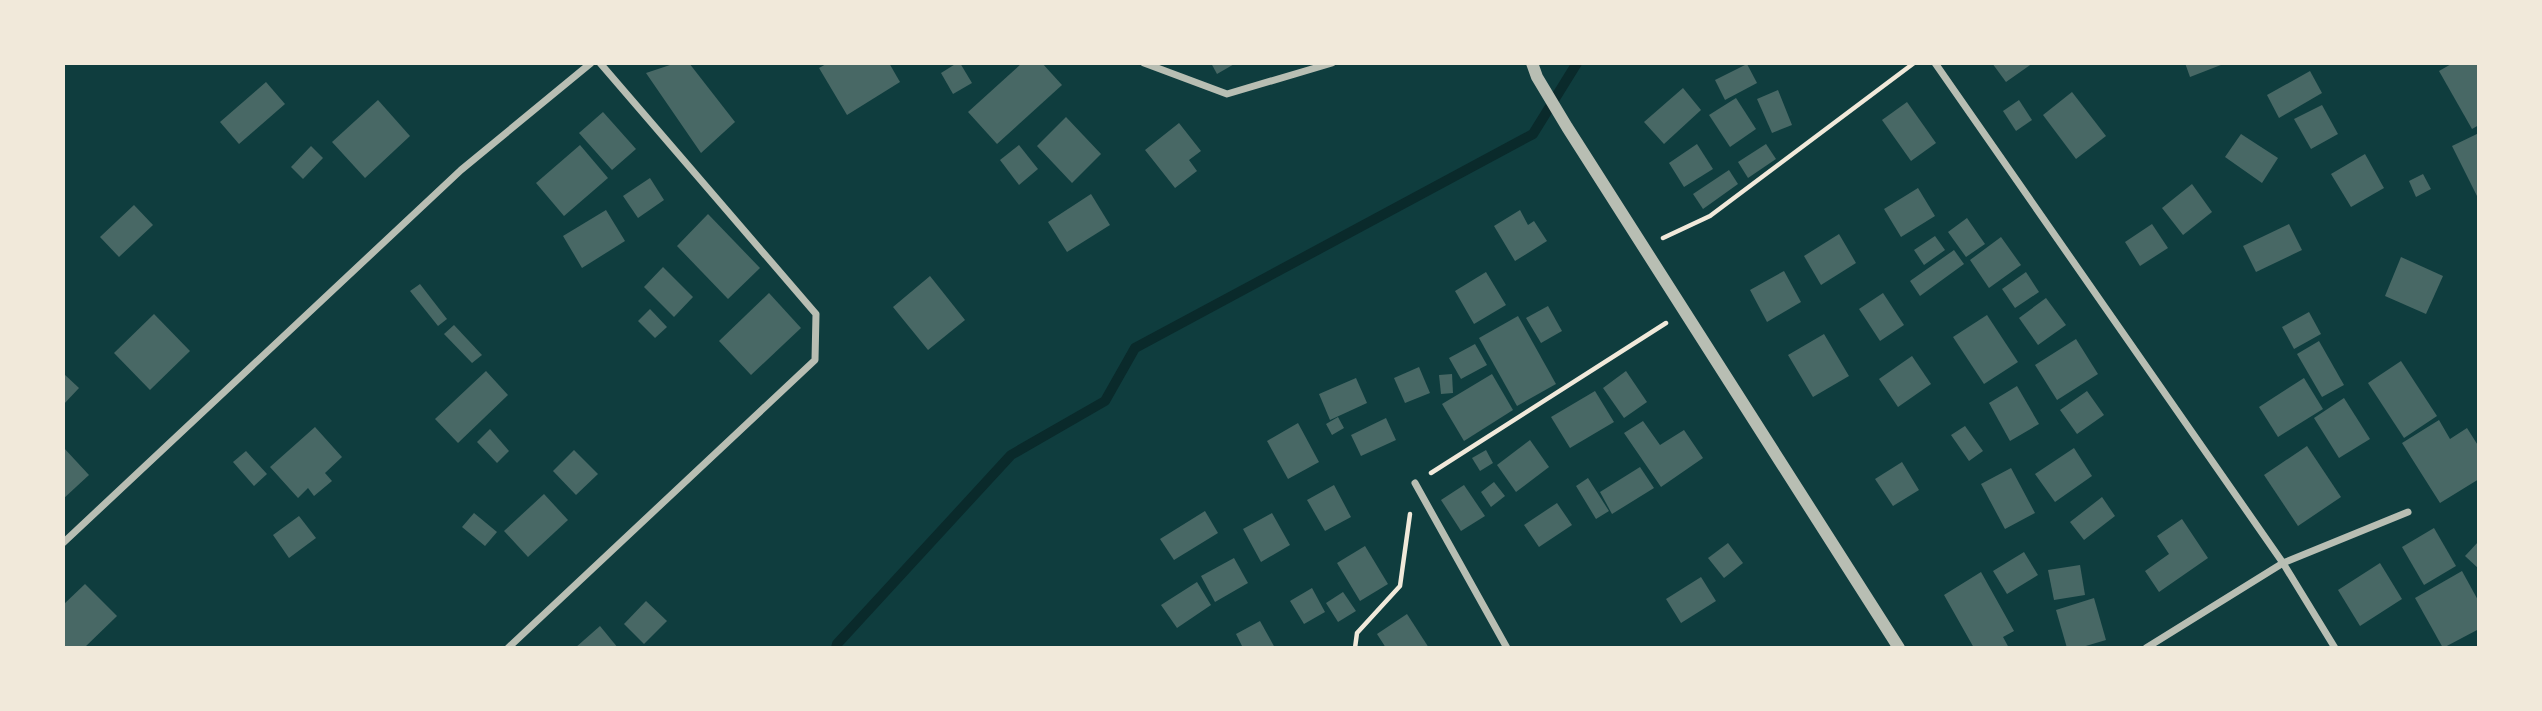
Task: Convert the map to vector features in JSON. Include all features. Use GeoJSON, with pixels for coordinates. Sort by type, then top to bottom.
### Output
{"type":"FeatureCollection","features":[{"type":"Feature","properties":{"kind":"street"},"geometry":{"type":"LineString","coordinates":[[63,543],[461,170],[591,63]]}},
{"type":"Feature","properties":{"kind":"street"},"geometry":{"type":"LineString","coordinates":[[508,648],[815,360],[816,314],[600,63]]}},
{"type":"Feature","properties":{"kind":"street"},"geometry":{"type":"LineString","coordinates":[[1144,63],[1227,94],[1332,63]]}},
{"type":"Feature","properties":{"kind":"street"},"geometry":{"type":"LineString","coordinates":[[1532,63],[1537,77],[1567,127],[1899,648]]}},
{"type":"Feature","properties":{"kind":"street"},"geometry":{"type":"LineString","coordinates":[[1935,63],[2283,563],[2335,648]]}},
{"type":"Feature","properties":{"kind":"street"},"geometry":{"type":"LineString","coordinates":[[1415,483],[1507,648]]}},
{"type":"Feature","properties":{"kind":"street"},"geometry":{"type":"LineString","coordinates":[[2146,648],[2283,563],[2408,512]]}},
{"type":"Feature","properties":{"kind":"path"},"geometry":{"type":"LineString","coordinates":[[1643,247],[1710,216],[1914,63]]}},
{"type":"Feature","properties":{"kind":"path"},"geometry":{"type":"LineString","coordinates":[[1355,648],[1357,633],[1400,586],[1415,483],[1684,312]]}},
{"type":"Feature","properties":{"kind":"building"},"geometry":{"type":"Polygon","coordinates":[[[676,63],[689,63],[735,122],[701,153],[646,73],[676,63]]]}},
{"type":"Feature","properties":{"kind":"building"},"geometry":{"type":"Polygon","coordinates":[[[828,63],[889,63],[900,82],[847,115],[819,68],[828,63]]]}},
{"type":"Feature","properties":{"kind":"building"},"geometry":{"type":"Polygon","coordinates":[[[960,63],[972,83],[953,94],[941,73],[960,63]]]}},
{"type":"Feature","properties":{"kind":"building"},"geometry":{"type":"Polygon","coordinates":[[[1022,63],[1042,63],[1062,85],[997,144],[968,112],[1022,63]]]}},
{"type":"Feature","properties":{"kind":"building"},"geometry":{"type":"Polygon","coordinates":[[[1211,63],[1236,63],[1217,74],[1211,63]]]}},
{"type":"Feature","properties":{"kind":"building"},"geometry":{"type":"Polygon","coordinates":[[[1992,63],[2033,63],[2006,82],[1992,63]]]}},
{"type":"Feature","properties":{"kind":"building"},"geometry":{"type":"Polygon","coordinates":[[[2185,63],[2226,63],[2190,77],[2185,63]]]}},
{"type":"Feature","properties":{"kind":"building"},"geometry":{"type":"Polygon","coordinates":[[[2453,63],[2479,63],[2479,125],[2472,129],[2439,71],[2453,63]]]}},
{"type":"Feature","properties":{"kind":"building"},"geometry":{"type":"Polygon","coordinates":[[[1747,64],[1757,83],[1725,100],[1715,80],[1747,64]]]}},
{"type":"Feature","properties":{"kind":"building"},"geometry":{"type":"Polygon","coordinates":[[[2310,71],[2322,93],[2279,118],[2267,95],[2310,71]]]}},
{"type":"Feature","properties":{"kind":"building"},"geometry":{"type":"Polygon","coordinates":[[[266,82],[285,104],[239,144],[220,122],[266,82]]]}},
{"type":"Feature","properties":{"kind":"building"},"geometry":{"type":"Polygon","coordinates":[[[1683,88],[1701,110],[1664,144],[1644,122],[1683,88]]]}},
{"type":"Feature","properties":{"kind":"building"},"geometry":{"type":"Polygon","coordinates":[[[1778,90],[1792,125],[1772,133],[1757,99],[1778,90]]]}},
{"type":"Feature","properties":{"kind":"building"},"geometry":{"type":"Polygon","coordinates":[[[2072,92],[2106,136],[2076,159],[2043,115],[2072,92]]]}},
{"type":"Feature","properties":{"kind":"building"},"geometry":{"type":"Polygon","coordinates":[[[1736,98],[1756,129],[1730,147],[1709,115],[1736,98]]]}},
{"type":"Feature","properties":{"kind":"building"},"geometry":{"type":"Polygon","coordinates":[[[378,100],[410,136],[365,178],[332,142],[378,100]]]}},
{"type":"Feature","properties":{"kind":"building"},"geometry":{"type":"Polygon","coordinates":[[[2019,100],[2032,120],[2016,131],[2003,111],[2019,100]]]}},
{"type":"Feature","properties":{"kind":"building"},"geometry":{"type":"Polygon","coordinates":[[[1907,102],[1936,143],[1911,161],[1882,120],[1907,102]]]}},
{"type":"Feature","properties":{"kind":"building"},"geometry":{"type":"Polygon","coordinates":[[[2322,105],[2338,134],[2311,149],[2294,119],[2322,105]]]}},
{"type":"Feature","properties":{"kind":"building"},"geometry":{"type":"Polygon","coordinates":[[[603,112],[636,149],[612,170],[579,133],[603,112]]]}},
{"type":"Feature","properties":{"kind":"building"},"geometry":{"type":"Polygon","coordinates":[[[1066,117],[1101,154],[1072,183],[1037,146],[1066,117]]]}},
{"type":"Feature","properties":{"kind":"building"},"geometry":{"type":"Polygon","coordinates":[[[1179,123],[1201,151],[1189,160],[1197,171],[1175,188],[1145,150],[1179,123]]]}},
{"type":"Feature","properties":{"kind":"building"},"geometry":{"type":"Polygon","coordinates":[[[2479,133],[2479,200],[2452,146],[2479,133]]]}},
{"type":"Feature","properties":{"kind":"building"},"geometry":{"type":"Polygon","coordinates":[[[2241,134],[2278,158],[2262,183],[2225,157],[2241,134]]]}},
{"type":"Feature","properties":{"kind":"building"},"geometry":{"type":"Polygon","coordinates":[[[1697,144],[1713,169],[1684,187],[1669,163],[1697,144]]]}},
{"type":"Feature","properties":{"kind":"building"},"geometry":{"type":"Polygon","coordinates":[[[1766,144],[1776,159],[1748,178],[1738,162],[1766,144]]]}},
{"type":"Feature","properties":{"kind":"building"},"geometry":{"type":"Polygon","coordinates":[[[580,145],[608,178],[564,216],[536,183],[580,145]]]}},
{"type":"Feature","properties":{"kind":"building"},"geometry":{"type":"Polygon","coordinates":[[[1019,145],[1038,169],[1019,185],[1000,160],[1019,145]]]}},
{"type":"Feature","properties":{"kind":"building"},"geometry":{"type":"Polygon","coordinates":[[[311,146],[323,158],[303,179],[291,167],[311,146]]]}},
{"type":"Feature","properties":{"kind":"building"},"geometry":{"type":"Polygon","coordinates":[[[2365,154],[2384,188],[2351,207],[2331,174],[2365,154]]]}},
{"type":"Feature","properties":{"kind":"building"},"geometry":{"type":"Polygon","coordinates":[[[1729,170],[1738,184],[1703,209],[1693,194],[1729,170]]]}},
{"type":"Feature","properties":{"kind":"building"},"geometry":{"type":"Polygon","coordinates":[[[2423,174],[2431,189],[2416,197],[2409,181],[2423,174]]]}},
{"type":"Feature","properties":{"kind":"building"},"geometry":{"type":"Polygon","coordinates":[[[650,178],[664,200],[638,218],[623,196],[650,178]]]}},
{"type":"Feature","properties":{"kind":"building"},"geometry":{"type":"Polygon","coordinates":[[[2192,184],[2212,212],[2183,235],[2162,208],[2192,184]]]}},
{"type":"Feature","properties":{"kind":"building"},"geometry":{"type":"Polygon","coordinates":[[[1918,188],[1935,216],[1901,237],[1884,209],[1918,188]]]}},
{"type":"Feature","properties":{"kind":"building"},"geometry":{"type":"Polygon","coordinates":[[[1091,194],[1110,225],[1067,252],[1048,222],[1091,194]]]}},
{"type":"Feature","properties":{"kind":"building"},"geometry":{"type":"Polygon","coordinates":[[[134,205],[153,225],[119,257],[100,237],[134,205]]]}},
{"type":"Feature","properties":{"kind":"building"},"geometry":{"type":"Polygon","coordinates":[[[606,210],[625,241],[582,268],[563,236],[606,210]]]}},
{"type":"Feature","properties":{"kind":"building"},"geometry":{"type":"Polygon","coordinates":[[[1520,210],[1528,225],[1534,221],[1547,241],[1515,261],[1494,226],[1520,210]]]}},
{"type":"Feature","properties":{"kind":"building"},"geometry":{"type":"Polygon","coordinates":[[[708,214],[760,268],[728,299],[677,246],[708,214]]]}},
{"type":"Feature","properties":{"kind":"building"},"geometry":{"type":"Polygon","coordinates":[[[1967,218],[1985,244],[1966,257],[1948,232],[1967,218]]]}},
{"type":"Feature","properties":{"kind":"building"},"geometry":{"type":"Polygon","coordinates":[[[2152,224],[2168,248],[2140,266],[2125,242],[2152,224]]]}},
{"type":"Feature","properties":{"kind":"building"},"geometry":{"type":"Polygon","coordinates":[[[2289,224],[2302,250],[2256,272],[2243,246],[2289,224]]]}},
{"type":"Feature","properties":{"kind":"building"},"geometry":{"type":"Polygon","coordinates":[[[1839,234],[1856,263],[1821,285],[1804,256],[1839,234]]]}},
{"type":"Feature","properties":{"kind":"building"},"geometry":{"type":"Polygon","coordinates":[[[1935,236],[1945,250],[1924,265],[1914,250],[1935,236]]]}},
{"type":"Feature","properties":{"kind":"building"},"geometry":{"type":"Polygon","coordinates":[[[2001,237],[2021,265],[1989,288],[1970,260],[2001,237]]]}},
{"type":"Feature","properties":{"kind":"building"},"geometry":{"type":"Polygon","coordinates":[[[1954,250],[1964,264],[1920,296],[1910,281],[1954,250]]]}},
{"type":"Feature","properties":{"kind":"building"},"geometry":{"type":"Polygon","coordinates":[[[2401,257],[2443,276],[2426,314],[2385,296],[2401,257]]]}},
{"type":"Feature","properties":{"kind":"building"},"geometry":{"type":"Polygon","coordinates":[[[663,267],[693,297],[674,317],[644,287],[663,267]]]}},
{"type":"Feature","properties":{"kind":"building"},"geometry":{"type":"Polygon","coordinates":[[[1784,271],[1801,302],[1767,322],[1750,290],[1784,271]]]}},
{"type":"Feature","properties":{"kind":"building"},"geometry":{"type":"Polygon","coordinates":[[[1486,272],[1506,305],[1474,324],[1455,291],[1486,272]]]}},
{"type":"Feature","properties":{"kind":"building"},"geometry":{"type":"Polygon","coordinates":[[[2026,272],[2039,292],[2015,308],[2002,289],[2026,272]]]}},
{"type":"Feature","properties":{"kind":"building"},"geometry":{"type":"Polygon","coordinates":[[[930,276],[965,320],[928,350],[893,307],[930,276]]]}},
{"type":"Feature","properties":{"kind":"building"},"geometry":{"type":"Polygon","coordinates":[[[420,284],[447,319],[438,326],[410,291],[420,284]]]}},
{"type":"Feature","properties":{"kind":"building"},"geometry":{"type":"Polygon","coordinates":[[[769,293],[801,328],[751,375],[719,341],[769,293]]]}},
{"type":"Feature","properties":{"kind":"building"},"geometry":{"type":"Polygon","coordinates":[[[1883,293],[1904,325],[1880,341],[1859,309],[1883,293]]]}},
{"type":"Feature","properties":{"kind":"building"},"geometry":{"type":"Polygon","coordinates":[[[2046,298],[2066,325],[2038,345],[2019,318],[2046,298]]]}},
{"type":"Feature","properties":{"kind":"building"},"geometry":{"type":"Polygon","coordinates":[[[1548,306],[1562,331],[1541,343],[1526,318],[1548,306]]]}},
{"type":"Feature","properties":{"kind":"building"},"geometry":{"type":"Polygon","coordinates":[[[650,309],[667,327],[655,338],[638,321],[650,309]]]}},
{"type":"Feature","properties":{"kind":"building"},"geometry":{"type":"Polygon","coordinates":[[[2309,312],[2321,334],[2294,349],[2282,327],[2309,312]]]}},
{"type":"Feature","properties":{"kind":"building"},"geometry":{"type":"Polygon","coordinates":[[[154,314],[190,351],[150,390],[114,353],[154,314]]]}},
{"type":"Feature","properties":{"kind":"building"},"geometry":{"type":"Polygon","coordinates":[[[1987,315],[2018,362],[1984,384],[1953,337],[1987,315]]]}},
{"type":"Feature","properties":{"kind":"building"},"geometry":{"type":"Polygon","coordinates":[[[1518,316],[1556,384],[1517,406],[1479,338],[1518,316]]]}},
{"type":"Feature","properties":{"kind":"building"},"geometry":{"type":"Polygon","coordinates":[[[454,325],[482,355],[472,363],[444,334],[454,325]]]}},
{"type":"Feature","properties":{"kind":"building"},"geometry":{"type":"Polygon","coordinates":[[[1824,334],[1849,376],[1813,397],[1788,355],[1824,334]]]}},
{"type":"Feature","properties":{"kind":"building"},"geometry":{"type":"Polygon","coordinates":[[[2076,339],[2098,374],[2057,400],[2035,365],[2076,339]]]}},
{"type":"Feature","properties":{"kind":"building"},"geometry":{"type":"Polygon","coordinates":[[[2319,341],[2344,385],[2322,397],[2297,354],[2319,341]]]}},
{"type":"Feature","properties":{"kind":"building"},"geometry":{"type":"Polygon","coordinates":[[[1475,344],[1487,365],[1461,379],[1449,358],[1475,344]]]}},
{"type":"Feature","properties":{"kind":"building"},"geometry":{"type":"Polygon","coordinates":[[[1912,356],[1931,384],[1898,407],[1879,379],[1912,356]]]}},
{"type":"Feature","properties":{"kind":"building"},"geometry":{"type":"Polygon","coordinates":[[[2401,361],[2437,416],[2404,438],[2368,383],[2401,361]]]}},
{"type":"Feature","properties":{"kind":"building"},"geometry":{"type":"Polygon","coordinates":[[[1419,367],[1430,393],[1405,403],[1394,378],[1419,367]]]}},
{"type":"Feature","properties":{"kind":"building"},"geometry":{"type":"Polygon","coordinates":[[[486,371],[508,395],[458,443],[435,419],[486,371]]]}},
{"type":"Feature","properties":{"kind":"building"},"geometry":{"type":"Polygon","coordinates":[[[1626,371],[1647,402],[1624,418],[1603,388],[1626,371]]]}},
{"type":"Feature","properties":{"kind":"building"},"geometry":{"type":"Polygon","coordinates":[[[64,374],[79,388],[63,405],[63,376],[64,374]]]}},
{"type":"Feature","properties":{"kind":"building"},"geometry":{"type":"Polygon","coordinates":[[[1452,374],[1453,393],[1441,394],[1439,375],[1452,374]]]}},
{"type":"Feature","properties":{"kind":"building"},"geometry":{"type":"Polygon","coordinates":[[[1492,374],[1513,410],[1464,441],[1442,404],[1492,374]]]}},
{"type":"Feature","properties":{"kind":"building"},"geometry":{"type":"Polygon","coordinates":[[[1356,378],[1367,403],[1330,420],[1319,394],[1356,378]]]}},
{"type":"Feature","properties":{"kind":"building"},"geometry":{"type":"Polygon","coordinates":[[[2304,378],[2323,409],[2278,437],[2259,407],[2304,378]]]}},
{"type":"Feature","properties":{"kind":"building"},"geometry":{"type":"Polygon","coordinates":[[[2017,386],[2039,424],[2010,441],[1989,403],[2017,386]]]}},
{"type":"Feature","properties":{"kind":"building"},"geometry":{"type":"Polygon","coordinates":[[[1595,391],[1614,422],[1570,448],[1551,417],[1595,391]]]}},
{"type":"Feature","properties":{"kind":"building"},"geometry":{"type":"Polygon","coordinates":[[[2087,391],[2104,415],[2077,434],[2060,410],[2087,391]]]}},
{"type":"Feature","properties":{"kind":"building"},"geometry":{"type":"Polygon","coordinates":[[[2344,398],[2370,439],[2339,458],[2314,418],[2344,398]]]}},
{"type":"Feature","properties":{"kind":"building"},"geometry":{"type":"Polygon","coordinates":[[[1338,417],[1344,428],[1332,435],[1326,424],[1338,417]]]}},
{"type":"Feature","properties":{"kind":"building"},"geometry":{"type":"Polygon","coordinates":[[[1386,418],[1396,440],[1361,456],[1351,435],[1386,418]]]}},
{"type":"Feature","properties":{"kind":"building"},"geometry":{"type":"Polygon","coordinates":[[[2439,420],[2450,439],[2467,428],[2479,447],[2479,479],[2440,503],[2402,443],[2439,420]]]}},
{"type":"Feature","properties":{"kind":"building"},"geometry":{"type":"Polygon","coordinates":[[[1643,421],[1660,445],[1684,430],[1703,458],[1661,487],[1624,433],[1643,421]]]}},
{"type":"Feature","properties":{"kind":"building"},"geometry":{"type":"Polygon","coordinates":[[[1298,423],[1319,462],[1288,479],[1267,441],[1298,423]]]}},
{"type":"Feature","properties":{"kind":"building"},"geometry":{"type":"Polygon","coordinates":[[[1965,426],[1983,451],[1969,461],[1951,435],[1965,426]]]}},
{"type":"Feature","properties":{"kind":"building"},"geometry":{"type":"Polygon","coordinates":[[[315,427],[342,457],[325,473],[332,481],[314,496],[308,488],[298,498],[270,467],[315,427]]]}},
{"type":"Feature","properties":{"kind":"building"},"geometry":{"type":"Polygon","coordinates":[[[490,429],[509,451],[497,463],[477,442],[490,429]]]}},
{"type":"Feature","properties":{"kind":"building"},"geometry":{"type":"Polygon","coordinates":[[[1530,440],[1549,467],[1516,492],[1497,465],[1530,440]]]}},
{"type":"Feature","properties":{"kind":"building"},"geometry":{"type":"Polygon","coordinates":[[[2307,446],[2341,497],[2298,526],[2264,475],[2307,446]]]}},
{"type":"Feature","properties":{"kind":"building"},"geometry":{"type":"Polygon","coordinates":[[[63,447],[89,475],[63,499],[63,447]]]}},
{"type":"Feature","properties":{"kind":"building"},"geometry":{"type":"Polygon","coordinates":[[[2074,448],[2092,476],[2055,502],[2035,474],[2074,448]]]}},
{"type":"Feature","properties":{"kind":"building"},"geometry":{"type":"Polygon","coordinates":[[[574,450],[598,474],[576,495],[553,471],[574,450]]]}},
{"type":"Feature","properties":{"kind":"building"},"geometry":{"type":"Polygon","coordinates":[[[1486,450],[1493,463],[1480,471],[1472,458],[1486,450]]]}},
{"type":"Feature","properties":{"kind":"building"},"geometry":{"type":"Polygon","coordinates":[[[246,451],[267,474],[254,486],[233,462],[246,451]]]}},
{"type":"Feature","properties":{"kind":"building"},"geometry":{"type":"Polygon","coordinates":[[[1902,462],[1919,490],[1893,506],[1875,479],[1902,462]]]}},
{"type":"Feature","properties":{"kind":"building"},"geometry":{"type":"Polygon","coordinates":[[[1640,467],[1654,488],[1612,514],[1600,492],[1640,467]]]}},
{"type":"Feature","properties":{"kind":"building"},"geometry":{"type":"Polygon","coordinates":[[[2011,468],[2035,513],[2005,529],[1981,484],[2011,468]]]}},
{"type":"Feature","properties":{"kind":"building"},"geometry":{"type":"Polygon","coordinates":[[[1588,478],[1609,511],[1596,519],[1576,486],[1588,478]]]}},
{"type":"Feature","properties":{"kind":"building"},"geometry":{"type":"Polygon","coordinates":[[[1494,482],[1505,496],[1491,507],[1481,492],[1494,482]]]}},
{"type":"Feature","properties":{"kind":"building"},"geometry":{"type":"Polygon","coordinates":[[[1334,485],[1351,517],[1325,531],[1307,500],[1334,485]]]}},
{"type":"Feature","properties":{"kind":"building"},"geometry":{"type":"Polygon","coordinates":[[[1464,485],[1485,516],[1461,531],[1441,500],[1464,485]]]}},
{"type":"Feature","properties":{"kind":"building"},"geometry":{"type":"Polygon","coordinates":[[[544,494],[568,520],[528,557],[504,531],[544,494]]]}},
{"type":"Feature","properties":{"kind":"building"},"geometry":{"type":"Polygon","coordinates":[[[2102,497],[2115,516],[2084,540],[2070,522],[2102,497]]]}},
{"type":"Feature","properties":{"kind":"building"},"geometry":{"type":"Polygon","coordinates":[[[1557,503],[1572,525],[1539,547],[1524,525],[1557,503]]]}},
{"type":"Feature","properties":{"kind":"building"},"geometry":{"type":"Polygon","coordinates":[[[1205,511],[1218,533],[1174,560],[1160,539],[1205,511]]]}},
{"type":"Feature","properties":{"kind":"building"},"geometry":{"type":"Polygon","coordinates":[[[474,513],[497,532],[485,546],[462,527],[474,513]]]}},
{"type":"Feature","properties":{"kind":"building"},"geometry":{"type":"Polygon","coordinates":[[[1272,513],[1290,545],[1261,562],[1243,529],[1272,513]]]}},
{"type":"Feature","properties":{"kind":"building"},"geometry":{"type":"Polygon","coordinates":[[[299,516],[316,538],[289,558],[273,535],[299,516]]]}},
{"type":"Feature","properties":{"kind":"building"},"geometry":{"type":"Polygon","coordinates":[[[2182,519],[2208,558],[2159,592],[2145,571],[2169,554],[2157,536],[2182,519]]]}},
{"type":"Feature","properties":{"kind":"building"},"geometry":{"type":"Polygon","coordinates":[[[2434,528],[2456,566],[2424,585],[2402,547],[2434,528]]]}},
{"type":"Feature","properties":{"kind":"building"},"geometry":{"type":"Polygon","coordinates":[[[2479,541],[2479,569],[2465,556],[2479,541]]]}},
{"type":"Feature","properties":{"kind":"building"},"geometry":{"type":"Polygon","coordinates":[[[1728,543],[1743,563],[1724,578],[1708,558],[1728,543]]]}},
{"type":"Feature","properties":{"kind":"building"},"geometry":{"type":"Polygon","coordinates":[[[1365,546],[1388,584],[1360,601],[1337,563],[1365,546]]]}},
{"type":"Feature","properties":{"kind":"building"},"geometry":{"type":"Polygon","coordinates":[[[2024,552],[2038,575],[2007,594],[1993,571],[2024,552]]]}},
{"type":"Feature","properties":{"kind":"building"},"geometry":{"type":"Polygon","coordinates":[[[1234,558],[1248,583],[1215,602],[1201,576],[1234,558]]]}},
{"type":"Feature","properties":{"kind":"building"},"geometry":{"type":"Polygon","coordinates":[[[2380,563],[2402,599],[2360,626],[2338,590],[2380,563]]]}},
{"type":"Feature","properties":{"kind":"building"},"geometry":{"type":"Polygon","coordinates":[[[2080,565],[2085,595],[2054,600],[2048,570],[2080,565]]]}},
{"type":"Feature","properties":{"kind":"building"},"geometry":{"type":"Polygon","coordinates":[[[2462,571],[2479,602],[2479,629],[2443,648],[2415,598],[2462,571]]]}},
{"type":"Feature","properties":{"kind":"building"},"geometry":{"type":"Polygon","coordinates":[[[1981,572],[2014,631],[2003,637],[2009,648],[1974,648],[1944,595],[1981,572]]]}},
{"type":"Feature","properties":{"kind":"building"},"geometry":{"type":"Polygon","coordinates":[[[1701,577],[1716,601],[1681,623],[1666,599],[1701,577]]]}},
{"type":"Feature","properties":{"kind":"building"},"geometry":{"type":"Polygon","coordinates":[[[1197,582],[1211,605],[1177,628],[1161,605],[1197,582]]]}},
{"type":"Feature","properties":{"kind":"building"},"geometry":{"type":"Polygon","coordinates":[[[85,584],[117,616],[84,648],[63,648],[63,605],[85,584]]]}},
{"type":"Feature","properties":{"kind":"building"},"geometry":{"type":"Polygon","coordinates":[[[1312,588],[1325,612],[1304,624],[1290,601],[1312,588]]]}},
{"type":"Feature","properties":{"kind":"building"},"geometry":{"type":"Polygon","coordinates":[[[1343,592],[1356,611],[1338,622],[1326,603],[1343,592]]]}},
{"type":"Feature","properties":{"kind":"building"},"geometry":{"type":"Polygon","coordinates":[[[2094,598],[2106,640],[2079,648],[2067,648],[2056,610],[2094,598]]]}},
{"type":"Feature","properties":{"kind":"building"},"geometry":{"type":"Polygon","coordinates":[[[646,601],[667,621],[644,644],[624,624],[646,601]]]}},
{"type":"Feature","properties":{"kind":"building"},"geometry":{"type":"Polygon","coordinates":[[[1407,614],[1429,648],[1386,648],[1377,634],[1407,614]]]}},
{"type":"Feature","properties":{"kind":"building"},"geometry":{"type":"Polygon","coordinates":[[[1260,621],[1275,648],[1243,648],[1236,634],[1260,621]]]}},
{"type":"Feature","properties":{"kind":"building"},"geometry":{"type":"Polygon","coordinates":[[[600,626],[618,648],[575,648],[600,626]]]}},
{"type":"Feature","properties":{"kind":"waterway"},"geometry":{"type":"LineString","coordinates":[[836,648],[1011,455],[1105,401],[1135,348],[1533,134],[1577,63]]}}]}
